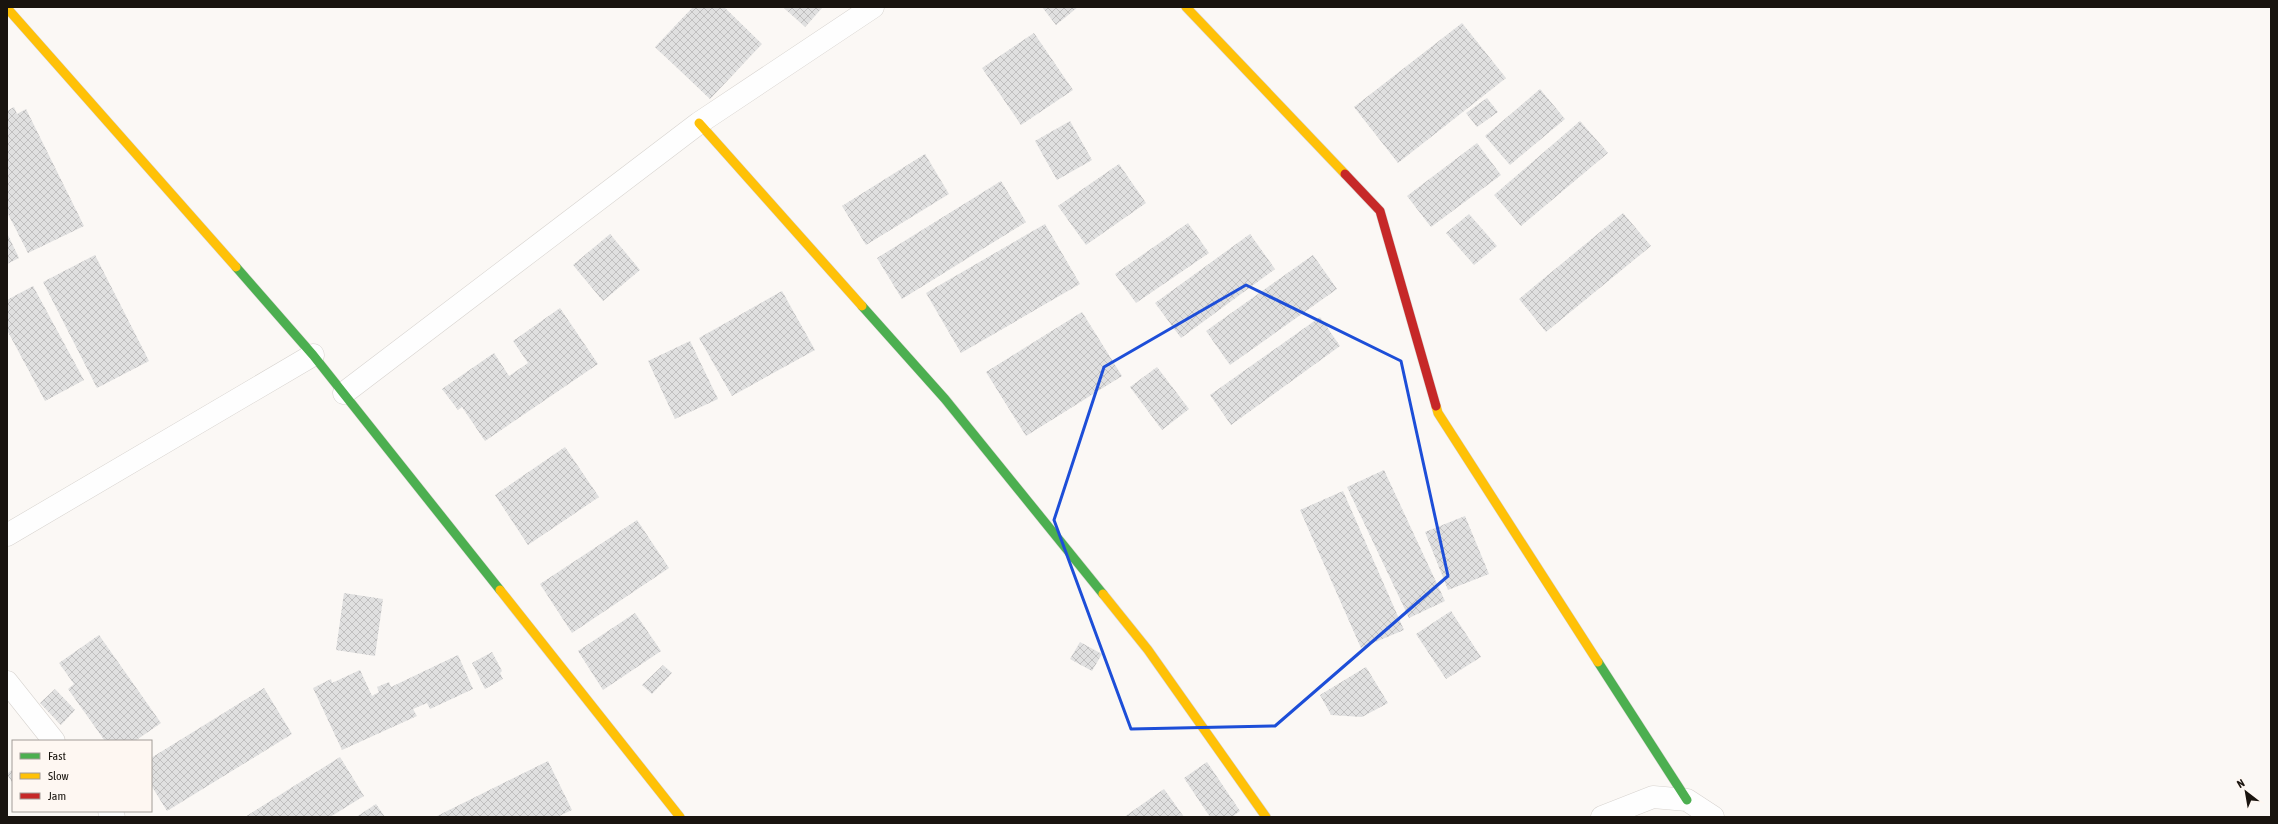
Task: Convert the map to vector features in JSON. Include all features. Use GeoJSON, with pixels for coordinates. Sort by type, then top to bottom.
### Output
{"type":"FeatureCollection","features":[{"type":"Feature","properties":{"kind":"street"},"geometry":{"type":"LineString","coordinates":[[344,393],[699,123],[873,7]]}},
{"type":"Feature","properties":{"kind":"street"},"geometry":{"type":"LineString","coordinates":[[1186,7],[1380,211],[1438,413],[1687,800],[1713,817]]}},
{"type":"Feature","properties":{"kind":"street"},"geometry":{"type":"LineString","coordinates":[[7,8],[313,355],[680,817]]}},
{"type":"Feature","properties":{"kind":"street"},"geometry":{"type":"LineString","coordinates":[[699,123],[950,405],[1148,650],[1266,817]]}},
{"type":"Feature","properties":{"kind":"street"},"geometry":{"type":"LineString","coordinates":[[7,535],[313,355]]}},
{"type":"Feature","properties":{"kind":"street"},"geometry":{"type":"LineString","coordinates":[[7,682],[53,740]]}},
{"type":"Feature","properties":{"kind":"street"},"geometry":{"type":"LineString","coordinates":[[1602,817],[1653,797],[1687,800]]}},
{"type":"Feature","properties":{"kind":"highlighted area"},"geometry":{"type":"Polygon","coordinates":[[[1246,285],[1401,361],[1448,576],[1275,726],[1131,729],[1054,520],[1104,367],[1246,285]]]}},
{"type":"Feature","properties":{"kind":"building"},"geometry":{"type":"Polygon","coordinates":[[[693,7],[724,7],[762,44],[710,99],[655,47],[693,7]]]}},
{"type":"Feature","properties":{"kind":"building"},"geometry":{"type":"Polygon","coordinates":[[[783,7],[823,7],[805,27],[783,7]]]}},
{"type":"Feature","properties":{"kind":"building"},"geometry":{"type":"Polygon","coordinates":[[[1042,7],[1078,7],[1056,25],[1042,7]]]}},
{"type":"Feature","properties":{"kind":"building"},"geometry":{"type":"Polygon","coordinates":[[[1462,23],[1506,78],[1398,163],[1354,107],[1462,23]]]}},
{"type":"Feature","properties":{"kind":"building"},"geometry":{"type":"Polygon","coordinates":[[[1034,33],[1073,90],[1021,125],[982,68],[1034,33]]]}},
{"type":"Feature","properties":{"kind":"building"},"geometry":{"type":"Polygon","coordinates":[[[1540,89],[1565,119],[1510,165],[1485,136],[1540,89]]]}},
{"type":"Feature","properties":{"kind":"building"},"geometry":{"type":"Polygon","coordinates":[[[1487,98],[1498,112],[1477,127],[1466,113],[1487,98]]]}},
{"type":"Feature","properties":{"kind":"building"},"geometry":{"type":"Polygon","coordinates":[[[14,107],[17,114],[26,109],[84,226],[28,253],[7,212],[7,111],[14,107]]]}},
{"type":"Feature","properties":{"kind":"building"},"geometry":{"type":"Polygon","coordinates":[[[1070,121],[1092,160],[1057,180],[1035,141],[1070,121]]]}},
{"type":"Feature","properties":{"kind":"building"},"geometry":{"type":"Polygon","coordinates":[[[1580,121],[1608,153],[1521,226],[1494,195],[1580,121]]]}},
{"type":"Feature","properties":{"kind":"building"},"geometry":{"type":"Polygon","coordinates":[[[1477,143],[1501,175],[1431,227],[1407,196],[1477,143]]]}},
{"type":"Feature","properties":{"kind":"building"},"geometry":{"type":"Polygon","coordinates":[[[925,154],[949,194],[866,245],[842,206],[925,154]]]}},
{"type":"Feature","properties":{"kind":"building"},"geometry":{"type":"Polygon","coordinates":[[[1119,164],[1146,203],[1086,245],[1058,206],[1119,164]]]}},
{"type":"Feature","properties":{"kind":"building"},"geometry":{"type":"Polygon","coordinates":[[[1001,181],[1026,222],[902,299],[877,258],[1001,181]]]}},
{"type":"Feature","properties":{"kind":"building"},"geometry":{"type":"Polygon","coordinates":[[[1623,213],[1651,246],[1546,332],[1519,299],[1623,213]]]}},
{"type":"Feature","properties":{"kind":"building"},"geometry":{"type":"Polygon","coordinates":[[[1469,214],[1497,246],[1474,265],[1446,233],[1469,214]]]}},
{"type":"Feature","properties":{"kind":"building"},"geometry":{"type":"Polygon","coordinates":[[[1188,223],[1209,253],[1136,303],[1115,274],[1188,223]]]}},
{"type":"Feature","properties":{"kind":"building"},"geometry":{"type":"Polygon","coordinates":[[[1045,224],[1080,284],[961,353],[926,293],[1045,224]]]}},
{"type":"Feature","properties":{"kind":"building"},"geometry":{"type":"Polygon","coordinates":[[[7,233],[19,258],[7,264],[7,233]]]}},
{"type":"Feature","properties":{"kind":"building"},"geometry":{"type":"Polygon","coordinates":[[[610,234],[640,270],[603,301],[573,265],[610,234]]]}},
{"type":"Feature","properties":{"kind":"building"},"geometry":{"type":"Polygon","coordinates":[[[1250,234],[1275,269],[1181,338],[1155,303],[1250,234]]]}},
{"type":"Feature","properties":{"kind":"building"},"geometry":{"type":"Polygon","coordinates":[[[95,255],[149,361],[97,388],[43,282],[95,255]]]}},
{"type":"Feature","properties":{"kind":"building"},"geometry":{"type":"Polygon","coordinates":[[[1313,255],[1337,289],[1230,365],[1206,331],[1313,255]]]}},
{"type":"Feature","properties":{"kind":"building"},"geometry":{"type":"Polygon","coordinates":[[[33,286],[84,380],[45,401],[7,330],[7,300],[33,286]]]}},
{"type":"Feature","properties":{"kind":"building"},"geometry":{"type":"Polygon","coordinates":[[[782,291],[815,350],[732,396],[699,338],[782,291]]]}},
{"type":"Feature","properties":{"kind":"building"},"geometry":{"type":"Polygon","coordinates":[[[560,308],[598,364],[485,441],[462,407],[458,410],[442,389],[494,353],[509,376],[528,363],[513,341],[560,308]]]}},
{"type":"Feature","properties":{"kind":"building"},"geometry":{"type":"Polygon","coordinates":[[[1082,312],[1122,376],[1026,436],[986,372],[1082,312]]]}},
{"type":"Feature","properties":{"kind":"building"},"geometry":{"type":"Polygon","coordinates":[[[1320,317],[1340,346],[1231,425],[1210,395],[1320,317]]]}},
{"type":"Feature","properties":{"kind":"building"},"geometry":{"type":"Polygon","coordinates":[[[690,341],[718,399],[675,419],[648,361],[690,341]]]}},
{"type":"Feature","properties":{"kind":"building"},"geometry":{"type":"Polygon","coordinates":[[[1157,367],[1189,409],[1162,430],[1130,387],[1157,367]]]}},
{"type":"Feature","properties":{"kind":"building"},"geometry":{"type":"Polygon","coordinates":[[[565,447],[599,497],[528,545],[495,495],[565,447]]]}},
{"type":"Feature","properties":{"kind":"building"},"geometry":{"type":"Polygon","coordinates":[[[1384,470],[1445,601],[1409,618],[1347,487],[1384,470]]]}},
{"type":"Feature","properties":{"kind":"building"},"geometry":{"type":"Polygon","coordinates":[[[1343,491],[1404,630],[1361,648],[1300,510],[1343,491]]]}},
{"type":"Feature","properties":{"kind":"building"},"geometry":{"type":"Polygon","coordinates":[[[1465,516],[1489,574],[1448,590],[1425,532],[1465,516]]]}},
{"type":"Feature","properties":{"kind":"building"},"geometry":{"type":"Polygon","coordinates":[[[637,520],[669,568],[572,633],[540,584],[637,520]]]}},
{"type":"Feature","properties":{"kind":"building"},"geometry":{"type":"Polygon","coordinates":[[[344,593],[383,599],[375,656],[336,650],[344,593]]]}},
{"type":"Feature","properties":{"kind":"building"},"geometry":{"type":"Polygon","coordinates":[[[1451,611],[1481,657],[1446,679],[1416,634],[1451,611]]]}},
{"type":"Feature","properties":{"kind":"building"},"geometry":{"type":"Polygon","coordinates":[[[635,613],[661,651],[603,690],[578,651],[635,613]]]}},
{"type":"Feature","properties":{"kind":"building"},"geometry":{"type":"Polygon","coordinates":[[[99,635],[161,723],[136,740],[104,740],[68,689],[74,684],[59,663],[99,635]]]}},
{"type":"Feature","properties":{"kind":"building"},"geometry":{"type":"Polygon","coordinates":[[[1080,642],[1102,654],[1092,671],[1070,659],[1080,642]]]}},
{"type":"Feature","properties":{"kind":"building"},"geometry":{"type":"Polygon","coordinates":[[[492,652],[502,671],[500,673],[503,679],[485,689],[472,663],[492,652]]]}},
{"type":"Feature","properties":{"kind":"building"},"geometry":{"type":"Polygon","coordinates":[[[458,655],[473,689],[430,709],[427,703],[413,709],[417,716],[342,750],[313,688],[331,679],[332,683],[360,670],[372,696],[379,692],[377,687],[389,682],[391,687],[458,655]]]}},
{"type":"Feature","properties":{"kind":"building"},"geometry":{"type":"Polygon","coordinates":[[[663,665],[672,673],[652,694],[642,685],[663,665]]]}},
{"type":"Feature","properties":{"kind":"building"},"geometry":{"type":"Polygon","coordinates":[[[1366,667],[1388,703],[1362,717],[1331,715],[1320,695],[1366,667]]]}},
{"type":"Feature","properties":{"kind":"building"},"geometry":{"type":"Polygon","coordinates":[[[264,688],[292,734],[167,811],[152,787],[152,757],[264,688]]]}},
{"type":"Feature","properties":{"kind":"building"},"geometry":{"type":"Polygon","coordinates":[[[55,689],[75,710],[61,725],[40,703],[55,689]]]}},
{"type":"Feature","properties":{"kind":"building"},"geometry":{"type":"Polygon","coordinates":[[[340,757],[364,796],[330,817],[245,817],[340,757]]]}},
{"type":"Feature","properties":{"kind":"building"},"geometry":{"type":"Polygon","coordinates":[[[548,761],[572,810],[557,817],[435,817],[548,761]]]}},
{"type":"Feature","properties":{"kind":"building"},"geometry":{"type":"Polygon","coordinates":[[[1207,762],[1240,811],[1232,817],[1210,817],[1184,778],[1207,762]]]}},
{"type":"Feature","properties":{"kind":"building"},"geometry":{"type":"Polygon","coordinates":[[[12,770],[12,782],[7,774],[12,770]]]}},
{"type":"Feature","properties":{"kind":"building"},"geometry":{"type":"Polygon","coordinates":[[[1164,789],[1184,817],[1124,817],[1164,789]]]}},
{"type":"Feature","properties":{"kind":"building"},"geometry":{"type":"Polygon","coordinates":[[[376,804],[385,817],[356,817],[376,804]]]}},
{"type":"Feature","properties":{"kind":"traffic: fast"},"geometry":{"type":"LineString","coordinates":[[236,267],[313,355],[500,590]]}},
{"type":"Feature","properties":{"kind":"traffic: fast"},"geometry":{"type":"LineString","coordinates":[[862,306],[945,399],[1103,594]]}},
{"type":"Feature","properties":{"kind":"traffic: fast"},"geometry":{"type":"LineString","coordinates":[[1598,662],[1687,800]]}},
{"type":"Feature","properties":{"kind":"traffic: slow"},"geometry":{"type":"LineString","coordinates":[[1186,7],[1345,174]]}},
{"type":"Feature","properties":{"kind":"traffic: slow"},"geometry":{"type":"LineString","coordinates":[[7,8],[236,267]]}},
{"type":"Feature","properties":{"kind":"traffic: slow"},"geometry":{"type":"LineString","coordinates":[[699,123],[862,306]]}},
{"type":"Feature","properties":{"kind":"traffic: slow"},"geometry":{"type":"LineString","coordinates":[[1436,406],[1438,413],[1598,662]]}},
{"type":"Feature","properties":{"kind":"traffic: slow"},"geometry":{"type":"LineString","coordinates":[[500,590],[680,817]]}},
{"type":"Feature","properties":{"kind":"traffic: slow"},"geometry":{"type":"LineString","coordinates":[[1103,594],[1148,650],[1266,817]]}},
{"type":"Feature","properties":{"kind":"traffic: jam"},"geometry":{"type":"LineString","coordinates":[[1345,174],[1380,211],[1436,406]]}}]}
